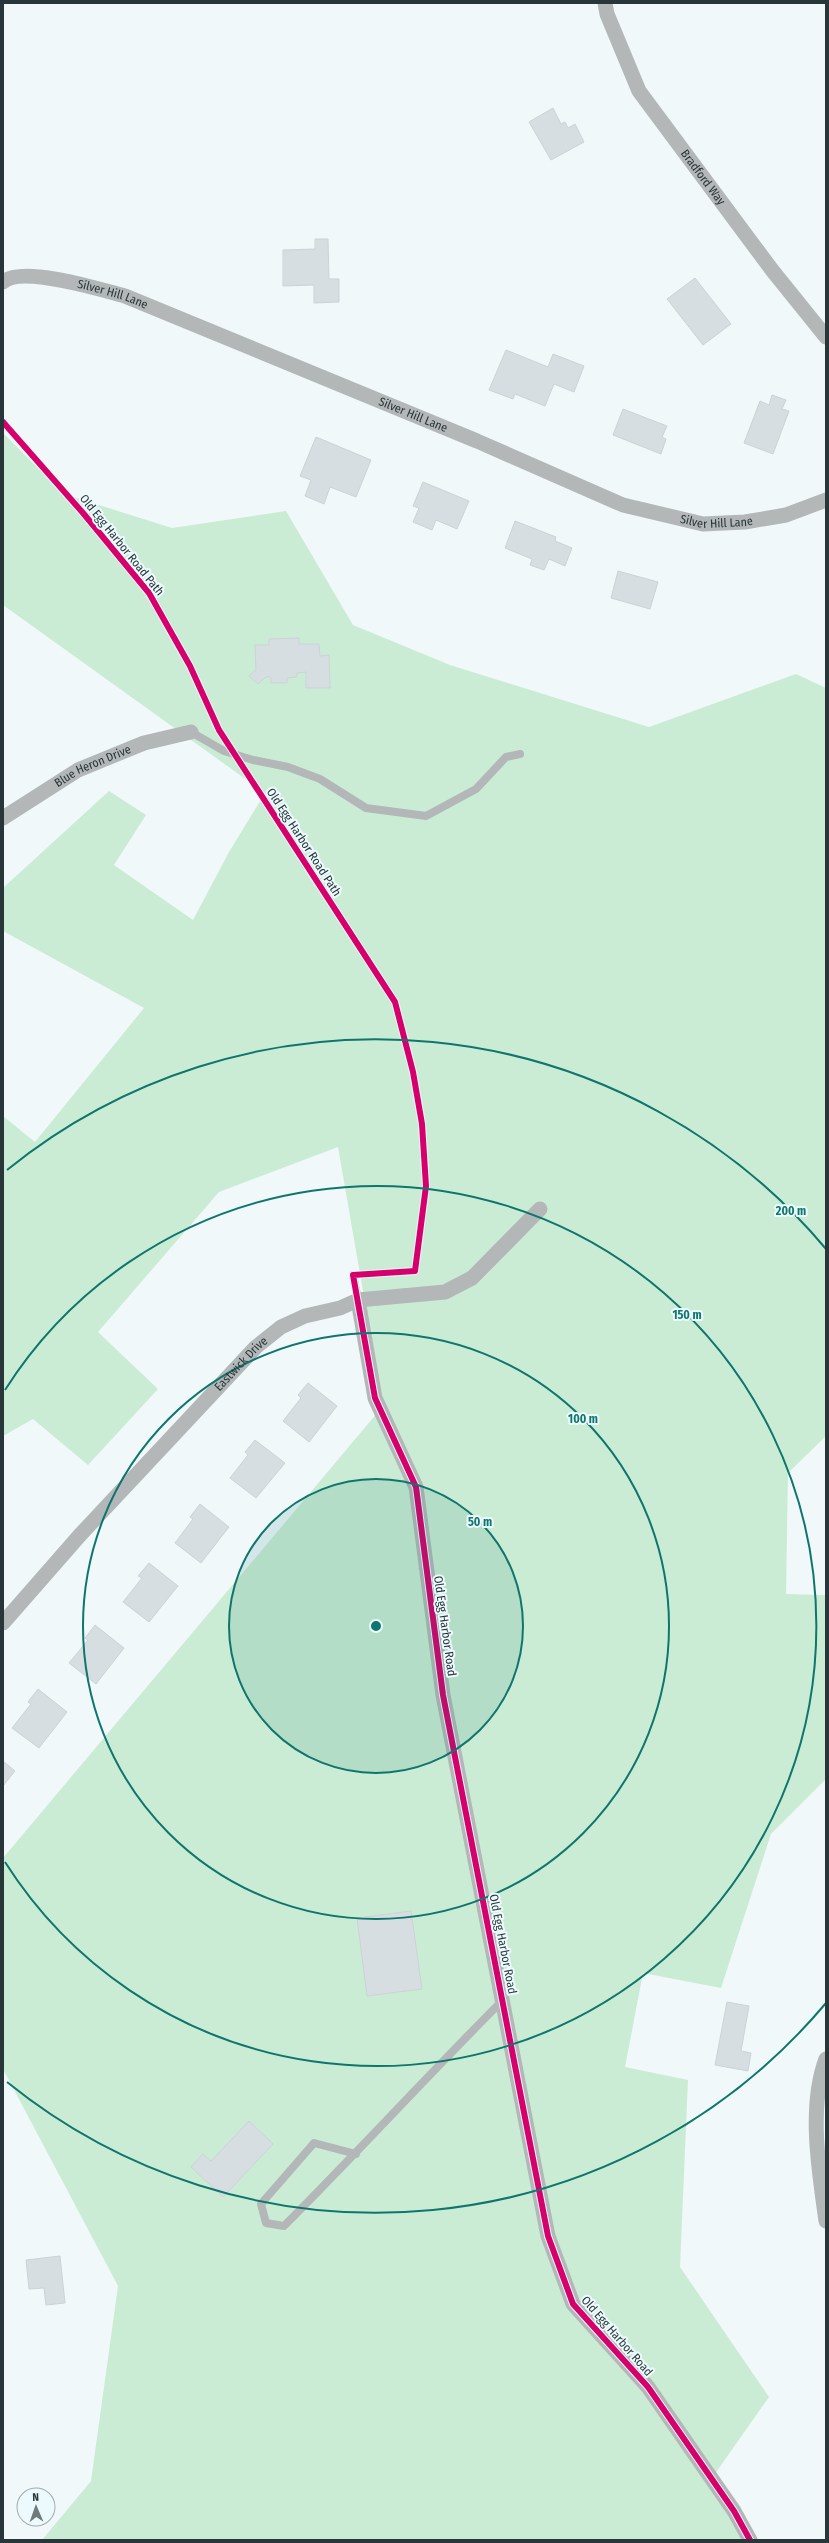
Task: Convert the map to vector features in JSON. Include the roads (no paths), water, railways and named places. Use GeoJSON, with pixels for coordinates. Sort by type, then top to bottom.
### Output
{"type":"FeatureCollection","features":[{"type":"Feature","properties":{"kind":"street","name":"Bradford Way"},"geometry":{"type":"LineString","coordinates":[[605,3],[607,14],[639,91],[772,270],[826,337]]}},
{"type":"Feature","properties":{"kind":"street","name":"Silver Hill Lane"},"geometry":{"type":"LineString","coordinates":[[3,282],[6,279],[30,277],[69,280],[125,296],[477,441],[622,505],[703,524],[745,522],[786,515],[826,500]]}},
{"type":"Feature","properties":{"kind":"street","name":"Blue Heron Drive"},"geometry":{"type":"LineString","coordinates":[[3,818],[78,770],[144,743],[191,732]]}},
{"type":"Feature","properties":{"kind":"street","name":"Eastwick Drive"},"geometry":{"type":"LineString","coordinates":[[3,1623],[80,1535],[256,1347],[281,1327],[293,1321],[358,1300],[445,1292],[472,1278],[540,1209]]}},
{"type":"Feature","properties":{"kind":"street","name":"Old Egg Harbor Road"},"geometry":{"type":"LineString","coordinates":[[358,1300],[375,1398],[416,1487],[443,1695],[548,2236],[573,2304],[648,2388],[734,2511],[750,2540]]}},
{"type":"Feature","properties":{"kind":"street"},"geometry":{"type":"LineString","coordinates":[[826,2059],[817,2095],[818,2155],[826,2221]]}},
{"type":"Feature","properties":{"kind":"lane"},"geometry":{"type":"LineString","coordinates":[[191,732],[224,752],[253,760],[288,766],[320,779],[366,808],[426,816],[476,789],[506,757],[520,754]]}},
{"type":"Feature","properties":{"kind":"lane"},"geometry":{"type":"LineString","coordinates":[[353,1275],[358,1300]]}},
{"type":"Feature","properties":{"kind":"lane"},"geometry":{"type":"LineString","coordinates":[[356,2154],[314,2143],[261,2204],[266,2223],[284,2226],[356,2154],[503,2000]]}}]}
